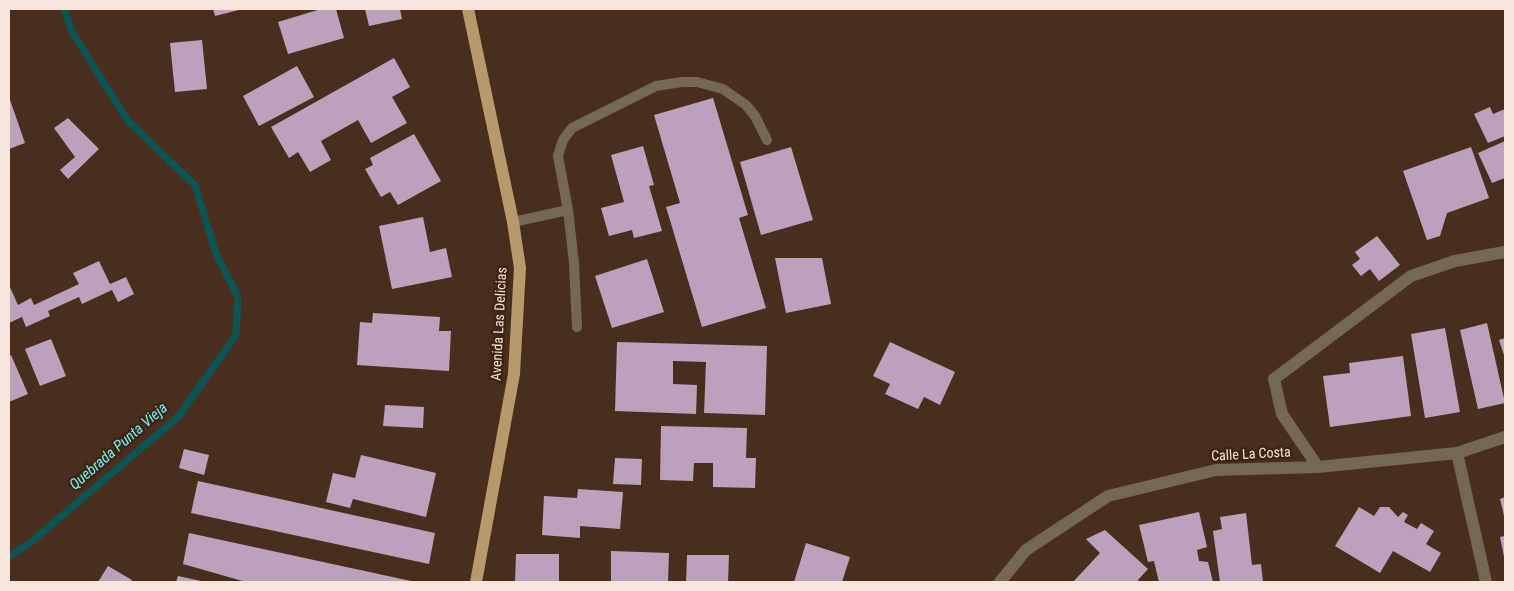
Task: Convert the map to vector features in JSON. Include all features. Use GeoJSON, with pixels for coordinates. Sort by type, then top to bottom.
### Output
{"type":"FeatureCollection","features":[{"type":"Feature","properties":{"kind":"main road","name":"Avenida Las Delicias"},"geometry":{"type":"LineString","coordinates":[[468,9],[513,222],[520,268],[514,374],[476,582]]}},
{"type":"Feature","properties":{"kind":"street"},"geometry":{"type":"LineString","coordinates":[[1318,467],[1282,414],[1274,379],[1411,276],[1455,260],[1505,252]]}},
{"type":"Feature","properties":{"kind":"street","name":"Calle La Costa"},"geometry":{"type":"LineString","coordinates":[[1000,582],[1026,550],[1108,496],[1216,470],[1318,467],[1457,454],[1505,437]]}},
{"type":"Feature","properties":{"kind":"street"},"geometry":{"type":"LineString","coordinates":[[1457,454],[1486,582]]}},
{"type":"Feature","properties":{"kind":"lane"},"geometry":{"type":"LineString","coordinates":[[578,327],[568,210],[558,156],[567,133],[572,128],[656,86],[697,82],[723,89],[746,105],[755,116],[767,140]]}},
{"type":"Feature","properties":{"kind":"lane"},"geometry":{"type":"LineString","coordinates":[[513,222],[568,210]]}},
{"type":"Feature","properties":{"kind":"building"},"geometry":{"type":"Polygon","coordinates":[[[213,9],[243,9],[215,16],[213,9]]]}},
{"type":"Feature","properties":{"kind":"building"},"geometry":{"type":"Polygon","coordinates":[[[321,9],[336,9],[344,38],[288,54],[278,22],[321,9]]]}},
{"type":"Feature","properties":{"kind":"building"},"geometry":{"type":"Polygon","coordinates":[[[365,9],[400,9],[402,19],[369,26],[365,9]]]}},
{"type":"Feature","properties":{"kind":"building"},"geometry":{"type":"Polygon","coordinates":[[[202,40],[207,89],[175,92],[170,43],[202,40]]]}},
{"type":"Feature","properties":{"kind":"building"},"geometry":{"type":"Polygon","coordinates":[[[394,58],[410,87],[392,97],[407,123],[371,143],[358,120],[321,141],[331,160],[310,172],[298,152],[289,158],[271,127],[394,58]]]}},
{"type":"Feature","properties":{"kind":"building"},"geometry":{"type":"Polygon","coordinates":[[[297,66],[314,97],[259,126],[243,96],[297,66]]]}},
{"type":"Feature","properties":{"kind":"building"},"geometry":{"type":"Polygon","coordinates":[[[9,97],[25,143],[9,149],[9,97]]]}},
{"type":"Feature","properties":{"kind":"building"},"geometry":{"type":"Polygon","coordinates":[[[713,98],[748,215],[739,218],[766,308],[702,327],[666,207],[680,203],[654,115],[713,98]]]}},
{"type":"Feature","properties":{"kind":"building"},"geometry":{"type":"Polygon","coordinates":[[[1490,107],[1493,114],[1505,109],[1505,136],[1488,143],[1474,114],[1490,107]]]}},
{"type":"Feature","properties":{"kind":"building"},"geometry":{"type":"Polygon","coordinates":[[[68,118],[99,149],[68,179],[60,170],[75,157],[54,128],[68,118]]]}},
{"type":"Feature","properties":{"kind":"building"},"geometry":{"type":"Polygon","coordinates":[[[414,134],[441,181],[398,205],[390,192],[381,197],[365,169],[373,165],[370,158],[414,134]]]}},
{"type":"Feature","properties":{"kind":"building"},"geometry":{"type":"Polygon","coordinates":[[[1505,141],[1505,178],[1492,183],[1478,153],[1505,141]]]}},
{"type":"Feature","properties":{"kind":"building"},"geometry":{"type":"Polygon","coordinates":[[[643,146],[654,185],[649,186],[662,231],[634,238],[632,230],[609,236],[601,208],[624,202],[611,155],[643,146]]]}},
{"type":"Feature","properties":{"kind":"building"},"geometry":{"type":"Polygon","coordinates":[[[791,147],[813,220],[761,235],[740,162],[791,147]]]}},
{"type":"Feature","properties":{"kind":"building"},"geometry":{"type":"Polygon","coordinates":[[[1471,147],[1489,198],[1447,213],[1440,236],[1427,240],[1403,171],[1471,147]]]}},
{"type":"Feature","properties":{"kind":"building"},"geometry":{"type":"Polygon","coordinates":[[[423,217],[430,252],[446,248],[452,277],[392,289],[379,226],[423,217]]]}},
{"type":"Feature","properties":{"kind":"building"},"geometry":{"type":"Polygon","coordinates":[[[1377,236],[1400,265],[1379,281],[1370,269],[1361,276],[1352,265],[1360,259],[1355,252],[1377,236]]]}},
{"type":"Feature","properties":{"kind":"building"},"geometry":{"type":"Polygon","coordinates":[[[775,258],[822,258],[831,304],[786,313],[775,258]]]}},
{"type":"Feature","properties":{"kind":"building"},"geometry":{"type":"Polygon","coordinates":[[[647,259],[664,312],[612,328],[595,276],[647,259]]]}},
{"type":"Feature","properties":{"kind":"building"},"geometry":{"type":"Polygon","coordinates":[[[99,261],[110,284],[126,277],[134,294],[118,302],[112,290],[82,304],[79,297],[48,311],[50,316],[26,327],[22,317],[9,323],[9,285],[18,305],[31,298],[34,305],[79,284],[73,273],[99,261]]]}},
{"type":"Feature","properties":{"kind":"building"},"geometry":{"type":"Polygon","coordinates":[[[373,313],[440,317],[439,331],[451,331],[449,371],[357,365],[360,322],[372,323],[373,313]]]}},
{"type":"Feature","properties":{"kind":"building"},"geometry":{"type":"Polygon","coordinates":[[[1487,323],[1505,403],[1478,409],[1460,330],[1487,323]]]}},
{"type":"Feature","properties":{"kind":"building"},"geometry":{"type":"Polygon","coordinates":[[[1445,328],[1460,412],[1425,418],[1411,334],[1445,328]]]}},
{"type":"Feature","properties":{"kind":"building"},"geometry":{"type":"Polygon","coordinates":[[[1505,338],[1505,358],[1499,340],[1505,338]]]}},
{"type":"Feature","properties":{"kind":"building"},"geometry":{"type":"Polygon","coordinates":[[[51,339],[66,376],[40,386],[25,349],[51,339]]]}},
{"type":"Feature","properties":{"kind":"building"},"geometry":{"type":"Polygon","coordinates":[[[617,342],[767,346],[765,415],[704,413],[706,362],[673,361],[673,384],[697,385],[696,414],[615,411],[617,342]]]}},
{"type":"Feature","properties":{"kind":"building"},"geometry":{"type":"Polygon","coordinates":[[[890,342],[955,372],[940,405],[924,397],[918,409],[885,394],[890,384],[873,376],[890,342]]]}},
{"type":"Feature","properties":{"kind":"building"},"geometry":{"type":"Polygon","coordinates":[[[11,355],[28,394],[9,402],[9,356],[11,355]]]}},
{"type":"Feature","properties":{"kind":"building"},"geometry":{"type":"Polygon","coordinates":[[[1403,356],[1411,416],[1330,427],[1323,376],[1350,373],[1349,363],[1403,356]]]}},
{"type":"Feature","properties":{"kind":"building"},"geometry":{"type":"Polygon","coordinates":[[[385,405],[424,407],[423,428],[383,426],[385,405]]]}},
{"type":"Feature","properties":{"kind":"building"},"geometry":{"type":"Polygon","coordinates":[[[661,426],[747,428],[746,458],[756,458],[755,488],[713,487],[713,463],[694,463],[693,481],[660,480],[661,426]]]}},
{"type":"Feature","properties":{"kind":"building"},"geometry":{"type":"Polygon","coordinates":[[[184,449],[209,455],[204,475],[179,468],[184,449]]]}},
{"type":"Feature","properties":{"kind":"building"},"geometry":{"type":"Polygon","coordinates":[[[361,455],[436,473],[426,517],[353,499],[350,508],[326,502],[333,473],[355,478],[361,455]]]}},
{"type":"Feature","properties":{"kind":"building"},"geometry":{"type":"Polygon","coordinates":[[[615,458],[642,459],[641,485],[613,484],[615,458]]]}},
{"type":"Feature","properties":{"kind":"building"},"geometry":{"type":"Polygon","coordinates":[[[198,481],[435,533],[429,564],[191,513],[198,481]]]}},
{"type":"Feature","properties":{"kind":"building"},"geometry":{"type":"Polygon","coordinates":[[[578,489],[623,492],[620,529],[580,526],[580,538],[542,535],[544,496],[577,498],[578,489]]]}},
{"type":"Feature","properties":{"kind":"building"},"geometry":{"type":"Polygon","coordinates":[[[1505,497],[1505,520],[1500,499],[1505,497]]]}},
{"type":"Feature","properties":{"kind":"building"},"geometry":{"type":"Polygon","coordinates":[[[1359,507],[1374,516],[1380,507],[1389,507],[1398,517],[1403,512],[1408,515],[1404,522],[1417,529],[1421,523],[1434,531],[1426,544],[1441,553],[1430,572],[1393,551],[1380,573],[1335,546],[1359,507]]]}},
{"type":"Feature","properties":{"kind":"building"},"geometry":{"type":"Polygon","coordinates":[[[1199,512],[1207,547],[1197,550],[1199,561],[1208,562],[1213,582],[1159,582],[1154,561],[1148,562],[1139,525],[1199,512]]]}},
{"type":"Feature","properties":{"kind":"building"},"geometry":{"type":"Polygon","coordinates":[[[1246,513],[1252,565],[1261,564],[1263,582],[1220,582],[1213,531],[1222,529],[1220,517],[1246,513]]]}},
{"type":"Feature","properties":{"kind":"building"},"geometry":{"type":"Polygon","coordinates":[[[1105,530],[1148,569],[1138,580],[1140,582],[1073,582],[1100,553],[1086,539],[1105,530]]]}},
{"type":"Feature","properties":{"kind":"building"},"geometry":{"type":"Polygon","coordinates":[[[189,533],[411,582],[246,582],[183,564],[189,533]]]}},
{"type":"Feature","properties":{"kind":"building"},"geometry":{"type":"Polygon","coordinates":[[[1505,536],[1505,557],[1504,557],[1500,537],[1505,536]]]}},
{"type":"Feature","properties":{"kind":"building"},"geometry":{"type":"Polygon","coordinates":[[[806,543],[850,557],[842,582],[794,582],[806,543]]]}},
{"type":"Feature","properties":{"kind":"building"},"geometry":{"type":"Polygon","coordinates":[[[611,551],[669,553],[668,582],[611,582],[611,551]]]}},
{"type":"Feature","properties":{"kind":"building"},"geometry":{"type":"Polygon","coordinates":[[[516,554],[559,554],[559,582],[515,582],[516,554]]]}},
{"type":"Feature","properties":{"kind":"building"},"geometry":{"type":"Polygon","coordinates":[[[687,555],[729,555],[728,582],[686,582],[687,555]]]}},
{"type":"Feature","properties":{"kind":"building"},"geometry":{"type":"Polygon","coordinates":[[[108,566],[132,580],[131,582],[98,582],[108,566]]]}},
{"type":"Feature","properties":{"kind":"building"},"geometry":{"type":"Polygon","coordinates":[[[178,576],[201,581],[201,582],[176,582],[178,576]]]}},
{"type":"Feature","properties":{"kind":"waterway","name":"Quebrada Punta Vieja"},"geometry":{"type":"LineString","coordinates":[[9,556],[30,543],[179,416],[236,335],[238,297],[216,254],[195,185],[128,121],[72,32],[64,9]]}}]}
